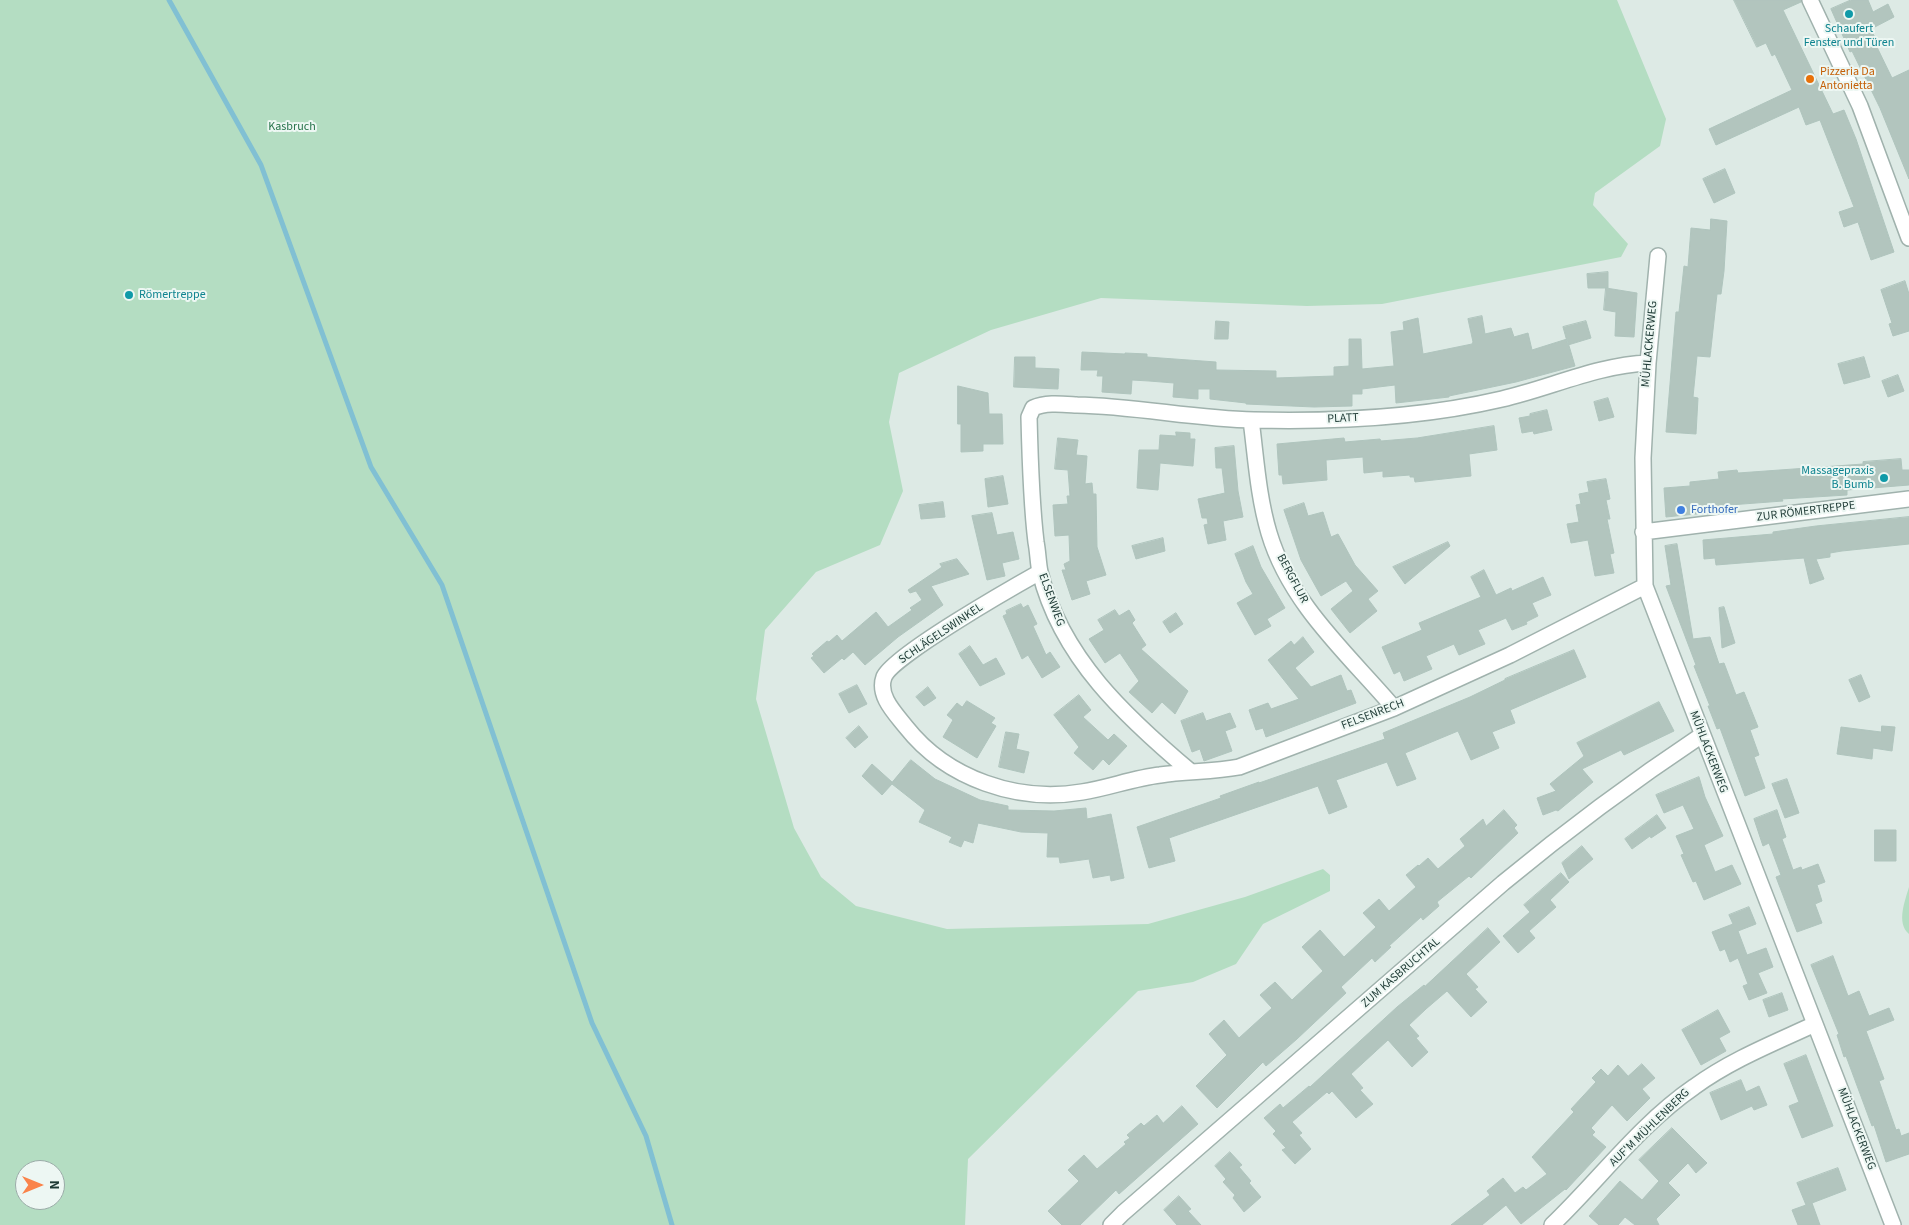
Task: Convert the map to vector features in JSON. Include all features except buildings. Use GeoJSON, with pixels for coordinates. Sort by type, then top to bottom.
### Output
{"type":"FeatureCollection","features":[{"type":"Feature","properties":{"kind":"street"},"geometry":{"type":"LineString","coordinates":[[1810,0],[1860,106],[1909,238]]}},
{"type":"Feature","properties":{"kind":"street","name":"MÜHLACKERWEG"},"geometry":{"type":"LineString","coordinates":[[1658,256],[1648,363],[1642,458],[1645,586],[1893,1225]]}},
{"type":"Feature","properties":{"kind":"street","name":"PLATT"},"geometry":{"type":"LineString","coordinates":[[1032,408],[1042,404],[1092,405],[1251,420],[1347,419],[1396,416],[1450,409],[1502,399],[1616,366],[1648,363]]}},
{"type":"Feature","properties":{"kind":"street","name":"ELSENWEG"},"geometry":{"type":"LineString","coordinates":[[1032,408],[1029,417],[1032,512],[1040,572],[1063,633],[1086,668],[1124,713],[1192,772]]}},
{"type":"Feature","properties":{"kind":"street","name":"BERGFLUR"},"geometry":{"type":"LineString","coordinates":[[1251,420],[1259,490],[1270,534],[1287,574],[1309,612],[1394,708]]}},
{"type":"Feature","properties":{"kind":"street","name":"ZUR RÖMERTREPPE"},"geometry":{"type":"LineString","coordinates":[[1643,532],[1909,499]]}},
{"type":"Feature","properties":{"kind":"street","name":"SCHLÄGELSWINKEL"},"geometry":{"type":"LineString","coordinates":[[1040,572],[955,622],[898,662],[884,676],[883,690],[890,708],[917,741],[969,777],[1001,788],[1032,794],[1084,792]]}},
{"type":"Feature","properties":{"kind":"street","name":"FELSENRECH"},"geometry":{"type":"LineString","coordinates":[[1084,792],[1151,776],[1218,771],[1239,766],[1394,708],[1510,655],[1645,586]]}},
{"type":"Feature","properties":{"kind":"street","name":"ZUM KASBRUCHTAL"},"geometry":{"type":"LineString","coordinates":[[1111,1225],[1503,883],[1566,831],[1652,768],[1702,735]]}},
{"type":"Feature","properties":{"kind":"street","name":"AUF'M MÜHLENBERG"},"geometry":{"type":"LineString","coordinates":[[1552,1225],[1626,1148],[1692,1088],[1752,1052],[1815,1024]]}},
{"type":"Feature","properties":{"kind":"green space","name":"Kasbruch"},"geometry":{"type":"Polygon","coordinates":[[[0,0],[1617,0],[1666,119],[1660,146],[1595,193],[1593,205],[1628,244],[1621,257],[1382,304],[1307,306],[1101,298],[991,330],[899,373],[889,422],[903,491],[880,545],[816,572],[765,630],[756,699],[794,828],[821,877],[856,906],[947,929],[1148,924],[1245,897],[1323,869],[1330,875],[1330,891],[1263,924],[1236,964],[1193,982],[1138,991],[968,1159],[965,1225],[0,1225],[0,0]]]}},
{"type":"Feature","properties":{"kind":"green space"},"geometry":{"type":"Polygon","coordinates":[[[1909,887],[1909,934],[1905,929],[1902,918],[1909,887]]]}},
{"type":"Feature","properties":{"kind":"waterway"},"geometry":{"type":"LineString","coordinates":[[169,0],[261,165],[371,467],[442,585],[592,1023],[646,1136],[672,1225]]}},
{"type":"Feature","properties":{"kind":"place","name":"Schaufert Fenster und Türen"},"geometry":{"type":"Point","coordinates":[1849,14]}},
{"type":"Feature","properties":{"kind":"place","name":"Pizzeria Da Antonietta"},"geometry":{"type":"Point","coordinates":[1810,79]}},
{"type":"Feature","properties":{"kind":"place","name":"Römertreppe"},"geometry":{"type":"Point","coordinates":[129,295]}},
{"type":"Feature","properties":{"kind":"place","name":"Massagepraxis B. Bumb"},"geometry":{"type":"Point","coordinates":[1884,478]}},
{"type":"Feature","properties":{"kind":"place","name":"Forthofer"},"geometry":{"type":"Point","coordinates":[1681,510]}}]}
